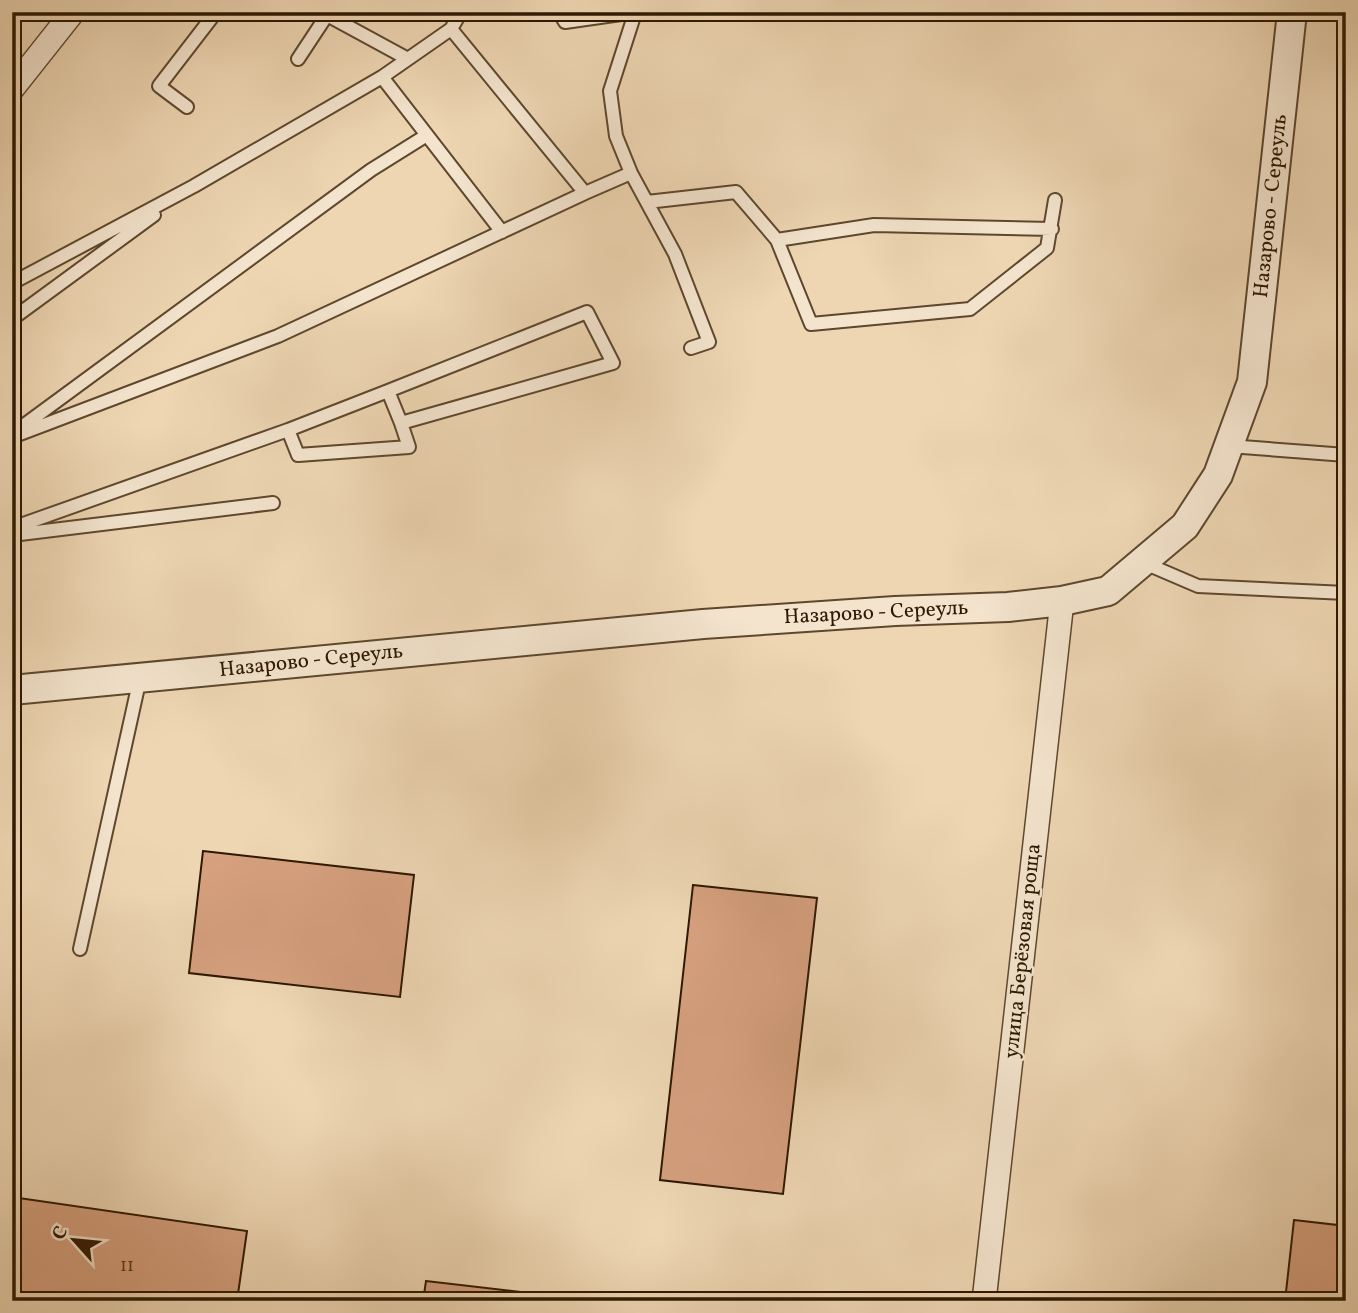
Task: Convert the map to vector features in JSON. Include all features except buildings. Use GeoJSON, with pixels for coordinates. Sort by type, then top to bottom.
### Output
{"type":"FeatureCollection","features":[{"type":"Feature","properties":{"kind":"street"},"geometry":{"type":"LineString","coordinates":[[12,89],[73,12]]}},
{"type":"Feature","properties":{"kind":"street","name":"Назарово - Сереуль"},"geometry":{"type":"LineString","coordinates":[[12,690],[703,624],[895,611],[1008,607],[1062,601],[1108,591],[1185,526],[1218,475],[1252,382],[1292,12]]}},
{"type":"Feature","properties":{"kind":"street","name":"улица Берёзовая роща"},"geometry":{"type":"LineString","coordinates":[[984,1301],[1062,601]]}},
{"type":"Feature","properties":{"kind":"lane"},"geometry":{"type":"LineString","coordinates":[[187,107],[159,86],[216,12]]}},
{"type":"Feature","properties":{"kind":"lane"},"geometry":{"type":"LineString","coordinates":[[14,282],[194,186],[382,78],[451,29],[461,12]]}},
{"type":"Feature","properties":{"kind":"lane"},"geometry":{"type":"LineString","coordinates":[[559,12],[565,22],[635,13],[610,91],[616,136],[631,173],[675,254],[709,342],[691,348]]}},
{"type":"Feature","properties":{"kind":"lane"},"geometry":{"type":"LineString","coordinates":[[298,59],[328,13],[408,59]]}},
{"type":"Feature","properties":{"kind":"lane"},"geometry":{"type":"LineString","coordinates":[[451,29],[585,193]]}},
{"type":"Feature","properties":{"kind":"lane"},"geometry":{"type":"LineString","coordinates":[[382,78],[502,232]]}},
{"type":"Feature","properties":{"kind":"lane"},"geometry":{"type":"LineString","coordinates":[[12,435],[371,170],[427,135]]}},
{"type":"Feature","properties":{"kind":"lane"},"geometry":{"type":"LineString","coordinates":[[12,435],[278,336],[631,173]]}},
{"type":"Feature","properties":{"kind":"lane"},"geometry":{"type":"LineString","coordinates":[[12,319],[194,186]]}},
{"type":"Feature","properties":{"kind":"lane"},"geometry":{"type":"LineString","coordinates":[[647,202],[736,192],[776,240],[811,324],[970,309],[1047,248],[1055,200]]}},
{"type":"Feature","properties":{"kind":"lane"},"geometry":{"type":"LineString","coordinates":[[776,240],[874,225],[1052,229]]}},
{"type":"Feature","properties":{"kind":"lane"},"geometry":{"type":"LineString","coordinates":[[12,528],[288,430],[587,312],[613,363],[401,423]]}},
{"type":"Feature","properties":{"kind":"lane"},"geometry":{"type":"LineString","coordinates":[[288,430],[298,455],[409,447],[388,391]]}},
{"type":"Feature","properties":{"kind":"lane"},"geometry":{"type":"LineString","coordinates":[[1229,446],[1346,455]]}},
{"type":"Feature","properties":{"kind":"lane"},"geometry":{"type":"LineString","coordinates":[[12,535],[273,503]]}},
{"type":"Feature","properties":{"kind":"lane"},"geometry":{"type":"LineString","coordinates":[[1142,562],[1198,586],[1346,593]]}},
{"type":"Feature","properties":{"kind":"lane"},"geometry":{"type":"LineString","coordinates":[[80,949],[140,678]]}}]}
